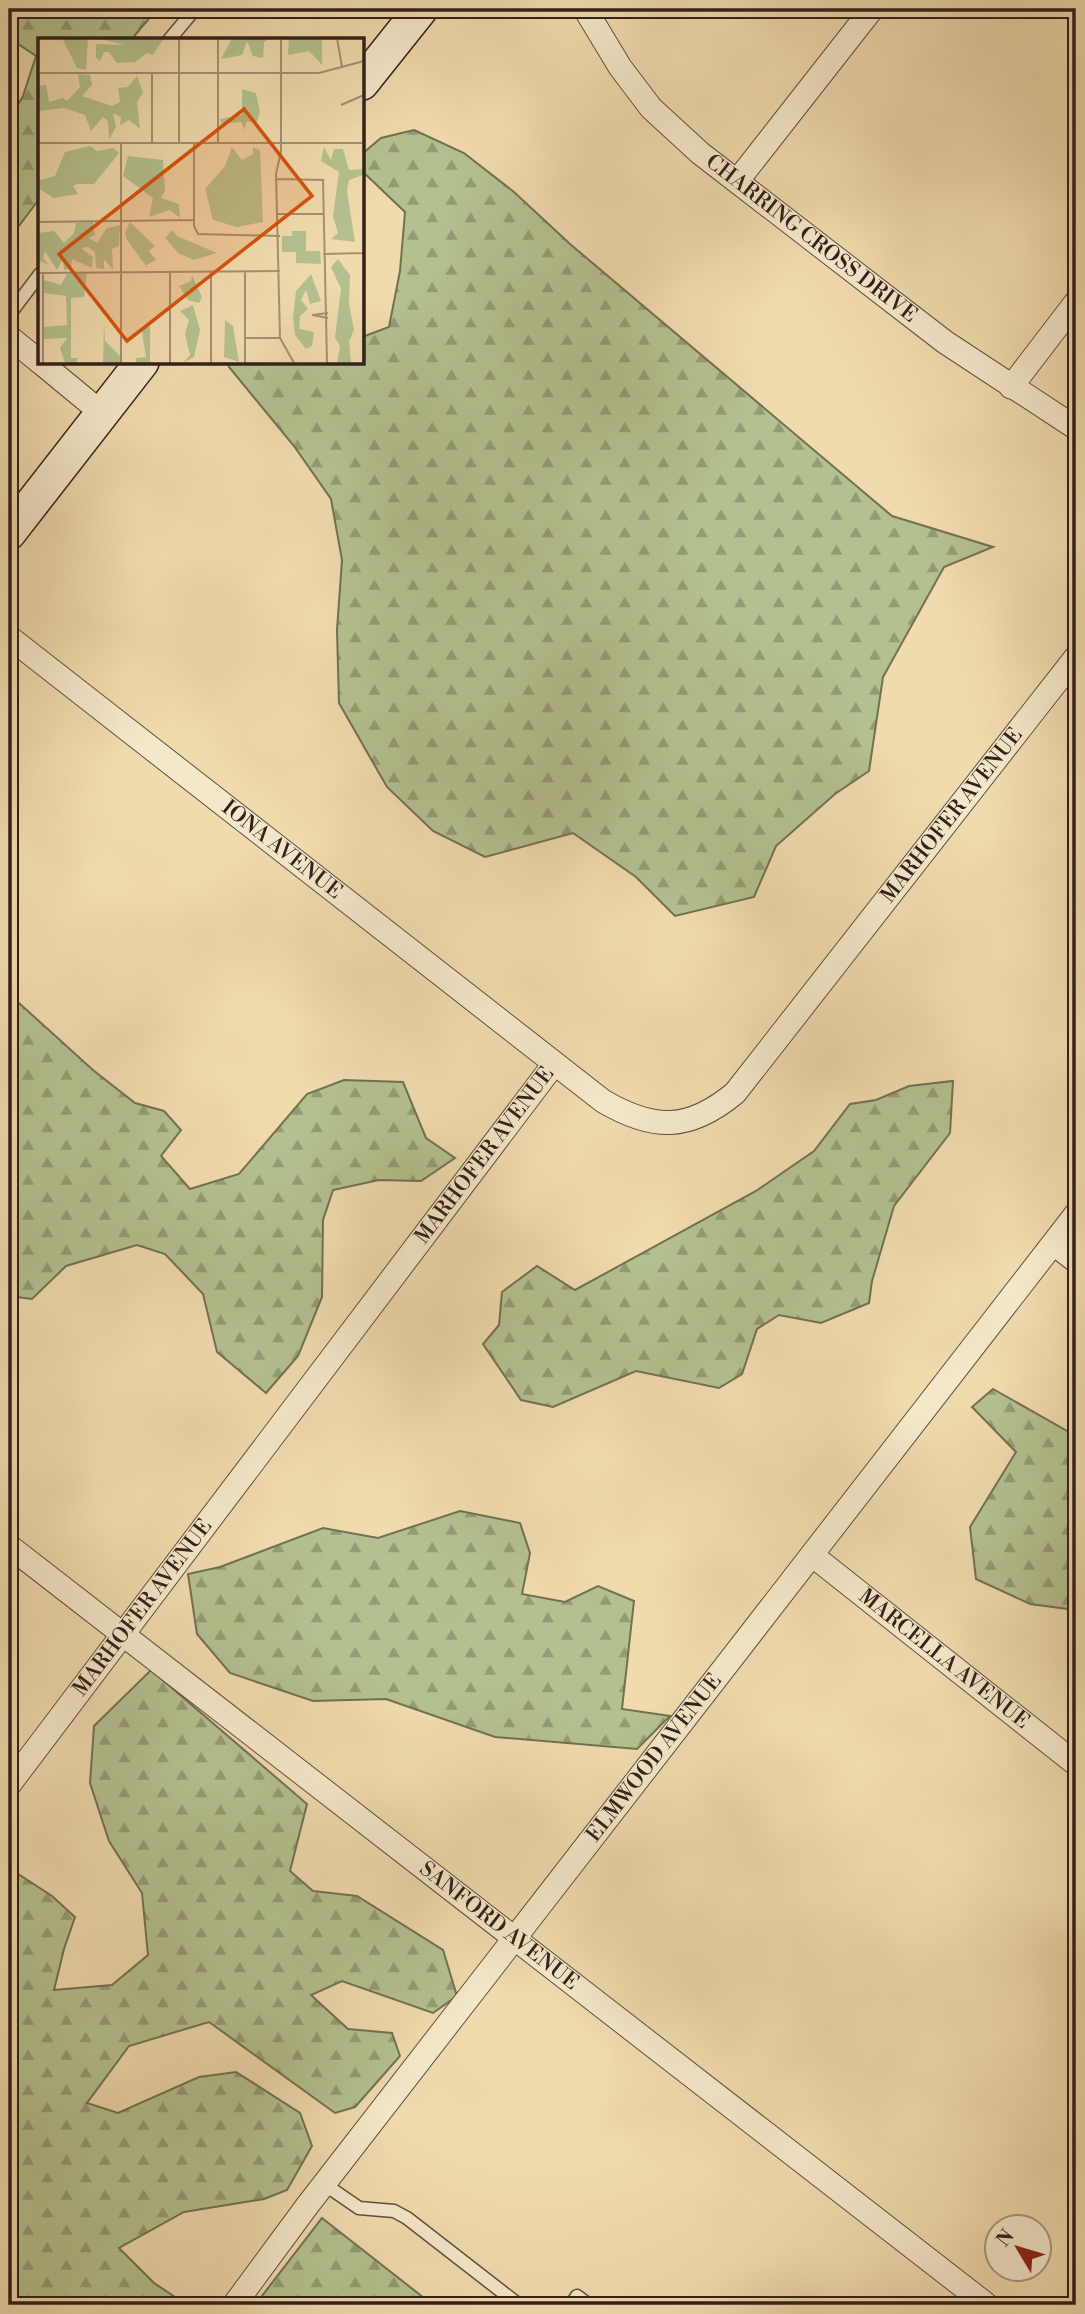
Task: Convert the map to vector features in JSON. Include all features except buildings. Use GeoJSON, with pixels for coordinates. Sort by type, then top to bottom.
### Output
{"type":"FeatureCollection","features":[{"type":"Feature","properties":{"kind":"main road"},"geometry":{"type":"LineString","coordinates":[[364,80],[421,9]]}},
{"type":"Feature","properties":{"kind":"main road"},"geometry":{"type":"LineString","coordinates":[[9,533],[140,364]]}},
{"type":"Feature","properties":{"kind":"street","name":"CHARRING CROSS DRIVE"},"geometry":{"type":"LineString","coordinates":[[585,9],[620,67],[651,108],[700,153],[945,342],[1076,428]]}},
{"type":"Feature","properties":{"kind":"street"},"geometry":{"type":"LineString","coordinates":[[738,180],[872,9]]}},
{"type":"Feature","properties":{"kind":"street"},"geometry":{"type":"LineString","coordinates":[[1010,387],[1076,302]]}},
{"type":"Feature","properties":{"kind":"street"},"geometry":{"type":"LineString","coordinates":[[9,337],[38,360]]}},
{"type":"Feature","properties":{"kind":"street"},"geometry":{"type":"LineString","coordinates":[[42,364],[103,414]]}},
{"type":"Feature","properties":{"kind":"street","name":"IONA AVENUE"},"geometry":{"type":"LineString","coordinates":[[9,637],[554,1064]]}},
{"type":"Feature","properties":{"kind":"street","name":"MARHOFER AVENUE"},"geometry":{"type":"LineString","coordinates":[[9,1785],[554,1064],[603,1101],[632,1118],[658,1122],[690,1121],[714,1110],[736,1093],[1076,657]]}},
{"type":"Feature","properties":{"kind":"street","name":"ELMWOOD AVENUE"},"geometry":{"type":"LineString","coordinates":[[234,2305],[324,2184],[1076,1214]]}},
{"type":"Feature","properties":{"kind":"street"},"geometry":{"type":"LineString","coordinates":[[1054,1244],[1076,1261]]}},
{"type":"Feature","properties":{"kind":"street","name":"SANFORD AVENUE"},"geometry":{"type":"LineString","coordinates":[[9,1546],[987,2305]]}},
{"type":"Feature","properties":{"kind":"street","name":"MARCELLA AVENUE"},"geometry":{"type":"LineString","coordinates":[[812,1555],[1076,1764]]}},
{"type":"Feature","properties":{"kind":"lane"},"geometry":{"type":"LineString","coordinates":[[171,38],[195,9]]}},
{"type":"Feature","properties":{"kind":"lane"},"geometry":{"type":"LineString","coordinates":[[9,315],[38,277]]}},
{"type":"Feature","properties":{"kind":"lane"},"geometry":{"type":"LineString","coordinates":[[324,2184],[359,2208],[394,2211],[407,2218],[519,2305]]}},
{"type":"Feature","properties":{"kind":"lane"},"geometry":{"type":"LineString","coordinates":[[570,2305],[577,2296],[589,2305]]}},
{"type":"Feature","properties":{"kind":"green space"},"geometry":{"type":"Polygon","coordinates":[[[9,9],[157,9],[133,38],[38,38],[38,201],[9,239],[9,120],[23,96],[36,56],[9,38],[9,9]]]}},
{"type":"Feature","properties":{"kind":"green space"},"geometry":{"type":"Polygon","coordinates":[[[414,130],[464,153],[514,192],[570,244],[892,516],[993,547],[944,567],[883,677],[869,771],[835,794],[776,846],[754,897],[675,916],[636,877],[573,833],[485,857],[433,831],[387,787],[339,703],[337,630],[342,560],[331,499],[294,446],[228,364],[364,364],[364,336],[389,327],[400,271],[405,212],[364,173],[364,152],[381,138],[414,130]]]}},
{"type":"Feature","properties":{"kind":"green space"},"geometry":{"type":"Polygon","coordinates":[[[9,994],[93,1070],[135,1103],[164,1111],[181,1130],[161,1156],[190,1189],[239,1174],[307,1094],[344,1080],[403,1082],[426,1138],[455,1158],[421,1181],[379,1180],[333,1190],[323,1220],[322,1297],[298,1356],[266,1393],[217,1352],[203,1294],[165,1254],[137,1245],[66,1266],[32,1299],[9,1296],[9,994]]]}},
{"type":"Feature","properties":{"kind":"green space"},"geometry":{"type":"Polygon","coordinates":[[[953,1081],[950,1133],[894,1206],[872,1281],[869,1303],[821,1323],[779,1315],[757,1329],[742,1374],[719,1388],[636,1371],[553,1407],[521,1400],[483,1344],[499,1325],[502,1292],[537,1266],[575,1290],[756,1191],[814,1151],[850,1104],[876,1100],[909,1086],[953,1081]]]}},
{"type":"Feature","properties":{"kind":"green space"},"geometry":{"type":"Polygon","coordinates":[[[993,1389],[1076,1436],[1076,1610],[1030,1604],[976,1579],[970,1527],[1016,1452],[972,1407],[993,1389]]]}},
{"type":"Feature","properties":{"kind":"green space"},"geometry":{"type":"Polygon","coordinates":[[[460,1511],[520,1523],[530,1553],[522,1594],[565,1602],[598,1586],[634,1601],[622,1709],[670,1716],[637,1749],[495,1737],[386,1699],[313,1701],[230,1673],[197,1634],[188,1574],[220,1567],[323,1528],[378,1538],[460,1511]]]}},
{"type":"Feature","properties":{"kind":"green space"},"geometry":{"type":"Polygon","coordinates":[[[151,1670],[307,1804],[290,1871],[313,1891],[357,1896],[443,1950],[457,1996],[433,2013],[342,1981],[311,1995],[348,2029],[392,2033],[400,2056],[355,2107],[335,2113],[209,2022],[129,2046],[87,2103],[118,2113],[199,2077],[236,2072],[300,2113],[312,2146],[287,2190],[264,2199],[184,2212],[119,2248],[154,2283],[187,2305],[9,2305],[9,1868],[52,1896],[75,1917],[54,1990],[112,1985],[148,1955],[142,1893],[109,1841],[90,1783],[94,1726],[151,1670]]]}},
{"type":"Feature","properties":{"kind":"green space"},"geometry":{"type":"Polygon","coordinates":[[[322,2218],[433,2305],[255,2305],[322,2218]]]}}]}
